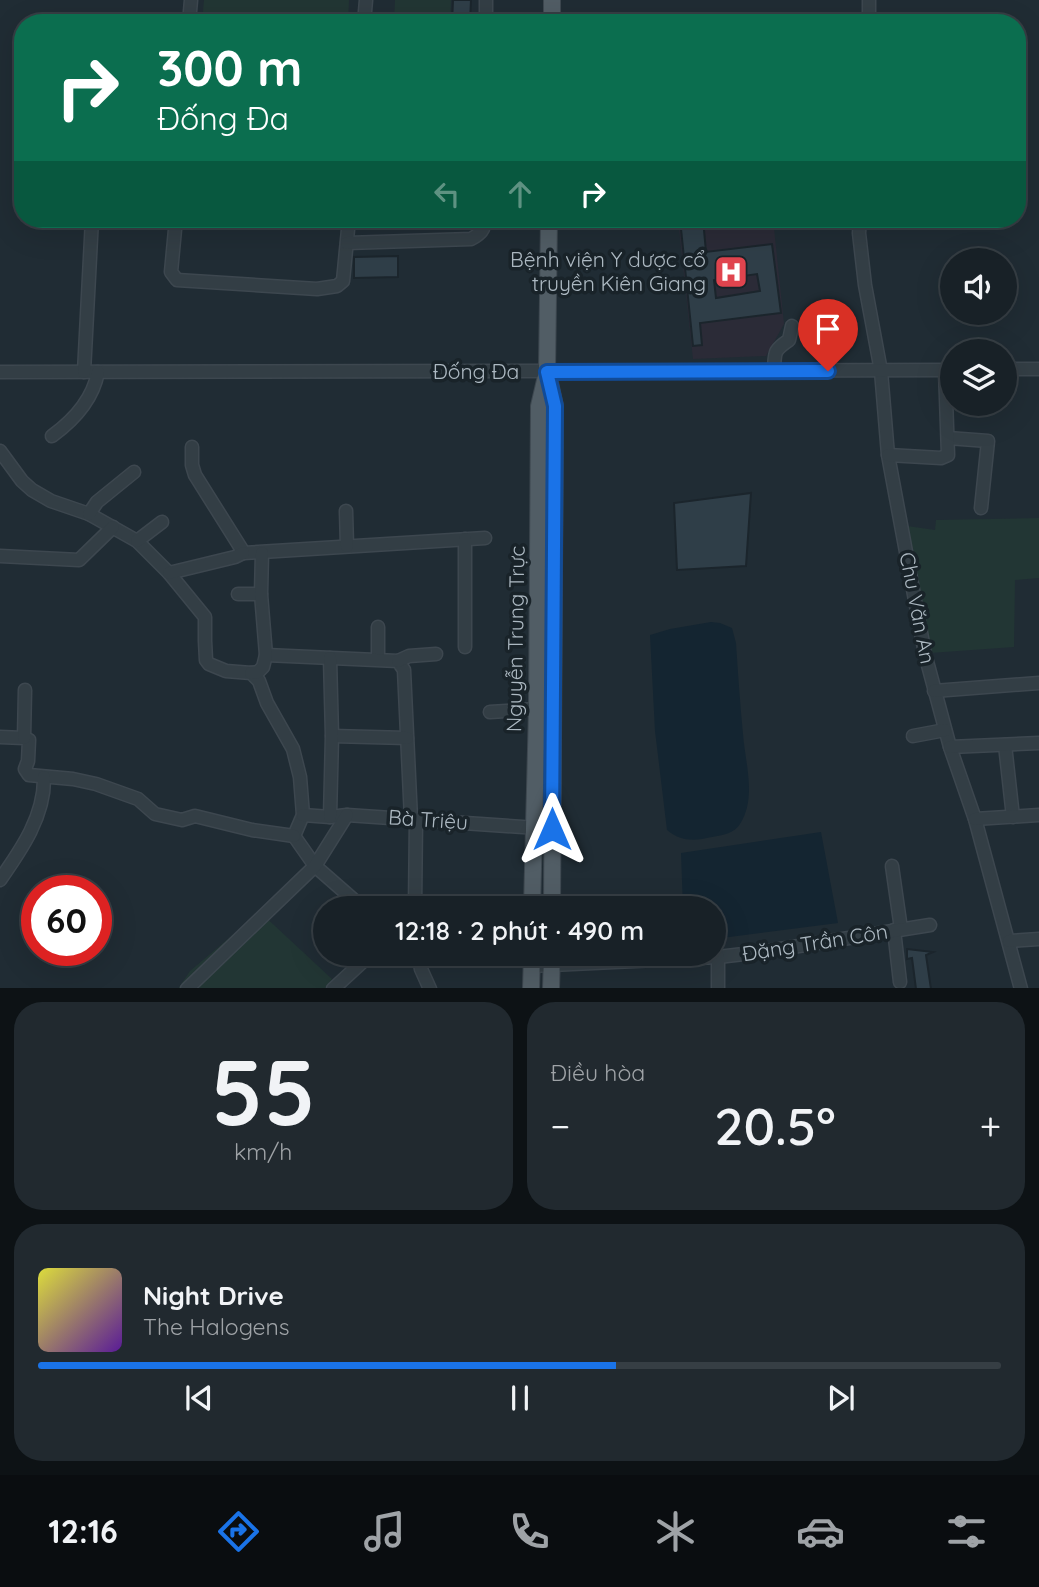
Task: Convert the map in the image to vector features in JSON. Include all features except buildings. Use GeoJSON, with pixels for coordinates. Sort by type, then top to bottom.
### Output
{"type":"FeatureCollection","features":[{"type":"Feature","properties":{"kind":"main road","name":"Nguyễn Trung Trực"},"geometry":{"type":"LineString","coordinates":[[532,896],[537,709],[539,407],[547,372],[549,228]]}},
{"type":"Feature","properties":{"kind":"main road","name":"Nguyễn Trung Trực"},"geometry":{"type":"LineString","coordinates":[[547,372],[555,406],[552,896]]}},
{"type":"Feature","properties":{"kind":"main road"},"geometry":{"type":"LineString","coordinates":[[531,988],[532,966]]}},
{"type":"Feature","properties":{"kind":"main road"},"geometry":{"type":"LineString","coordinates":[[551,988],[552,966]]}},
{"type":"Feature","properties":{"kind":"street"},"geometry":{"type":"LineString","coordinates":[[85,372],[92,228]]}},
{"type":"Feature","properties":{"kind":"street"},"geometry":{"type":"LineString","coordinates":[[175,228],[171,272],[177,280],[317,289],[337,286],[343,281],[348,228]]}},
{"type":"Feature","properties":{"kind":"street"},"geometry":{"type":"LineString","coordinates":[[347,243],[471,239],[479,235],[484,228]]}},
{"type":"Feature","properties":{"kind":"street","name":"Chu Văn An"},"geometry":{"type":"LineString","coordinates":[[859,228],[865,285],[881,370],[888,454],[925,654],[950,747],[975,819],[1021,988]]}},
{"type":"Feature","properties":{"kind":"street"},"geometry":{"type":"LineString","coordinates":[[774,371],[775,352],[779,345],[789,340],[792,326]]}},
{"type":"Feature","properties":{"kind":"street"},"geometry":{"type":"LineString","coordinates":[[1017,369],[1039,369]]}},
{"type":"Feature","properties":{"kind":"street","name":"Đống Đa"},"geometry":{"type":"LineString","coordinates":[[0,372],[940,370]]}},
{"type":"Feature","properties":{"kind":"street"},"geometry":{"type":"LineString","coordinates":[[52,436],[70,423],[90,396],[96,386],[99,372]]}},
{"type":"Feature","properties":{"kind":"street"},"geometry":{"type":"LineString","coordinates":[[888,454],[941,458],[948,455],[948,416]]}},
{"type":"Feature","properties":{"kind":"street"},"geometry":{"type":"LineString","coordinates":[[948,438],[988,442],[981,508]]}},
{"type":"Feature","properties":{"kind":"street"},"geometry":{"type":"LineString","coordinates":[[192,447],[195,475],[243,553]]}},
{"type":"Feature","properties":{"kind":"street"},"geometry":{"type":"LineString","coordinates":[[0,451],[32,490],[51,501],[89,514],[137,541],[169,573],[205,617],[206,660],[226,671],[258,673],[263,667],[266,655],[261,594],[262,553]]}},
{"type":"Feature","properties":{"kind":"street"},"geometry":{"type":"LineString","coordinates":[[89,514],[97,502],[134,472]]}},
{"type":"Feature","properties":{"kind":"street"},"geometry":{"type":"LineString","coordinates":[[346,511],[347,546]]}},
{"type":"Feature","properties":{"kind":"street"},"geometry":{"type":"LineString","coordinates":[[137,541],[162,522]]}},
{"type":"Feature","properties":{"kind":"street"},"geometry":{"type":"LineString","coordinates":[[0,556],[79,560],[113,527]]}},
{"type":"Feature","properties":{"kind":"street"},"geometry":{"type":"LineString","coordinates":[[169,573],[243,553],[485,538]]}},
{"type":"Feature","properties":{"kind":"street"},"geometry":{"type":"LineString","coordinates":[[465,539],[465,647]]}},
{"type":"Feature","properties":{"kind":"street"},"geometry":{"type":"LineString","coordinates":[[238,594],[261,594]]}},
{"type":"Feature","properties":{"kind":"street"},"geometry":{"type":"LineString","coordinates":[[377,627],[378,659]]}},
{"type":"Feature","properties":{"kind":"street"},"geometry":{"type":"LineString","coordinates":[[266,655],[397,661],[409,656],[436,654]]}},
{"type":"Feature","properties":{"kind":"street"},"geometry":{"type":"LineString","coordinates":[[330,817],[331,658]]}},
{"type":"Feature","properties":{"kind":"street"},"geometry":{"type":"LineString","coordinates":[[397,661],[404,670],[415,896]]}},
{"type":"Feature","properties":{"kind":"street"},"geometry":{"type":"LineString","coordinates":[[251,673],[259,681],[267,703],[293,749],[300,777],[303,815],[294,836]]}},
{"type":"Feature","properties":{"kind":"street"},"geometry":{"type":"LineString","coordinates":[[934,691],[1039,683]]}},
{"type":"Feature","properties":{"kind":"street"},"geometry":{"type":"LineString","coordinates":[[24,738],[26,690]]}},
{"type":"Feature","properties":{"kind":"street"},"geometry":{"type":"LineString","coordinates":[[490,712],[537,709]]}},
{"type":"Feature","properties":{"kind":"street"},"geometry":{"type":"LineString","coordinates":[[912,736],[945,730]]}},
{"type":"Feature","properties":{"kind":"street"},"geometry":{"type":"LineString","coordinates":[[332,736],[407,738]]}},
{"type":"Feature","properties":{"kind":"street"},"geometry":{"type":"LineString","coordinates":[[0,737],[29,740],[25,773],[96,784],[138,799],[155,814],[182,820],[195,816],[252,830],[294,836],[314,866],[349,896]]}},
{"type":"Feature","properties":{"kind":"street"},"geometry":{"type":"LineString","coordinates":[[950,747],[1039,743]]}},
{"type":"Feature","properties":{"kind":"street"},"geometry":{"type":"LineString","coordinates":[[1005,745],[1013,817]]}},
{"type":"Feature","properties":{"kind":"street"},"geometry":{"type":"LineString","coordinates":[[0,880],[23,846],[37,814],[44,777]]}},
{"type":"Feature","properties":{"kind":"street","name":"Bà Triệu"},"geometry":{"type":"LineString","coordinates":[[303,815],[347,815],[552,829]]}},
{"type":"Feature","properties":{"kind":"street"},"geometry":{"type":"LineString","coordinates":[[188,988],[314,866],[347,815]]}},
{"type":"Feature","properties":{"kind":"street"},"geometry":{"type":"LineString","coordinates":[[975,819],[1039,815]]}},
{"type":"Feature","properties":{"kind":"street"},"geometry":{"type":"LineString","coordinates":[[892,866],[900,982]]}},
{"type":"Feature","properties":{"kind":"street","name":"Đặng Trần Côn"},"geometry":{"type":"LineString","coordinates":[[726,956],[930,925]]}},
{"type":"Feature","properties":{"kind":"street"},"geometry":{"type":"LineString","coordinates":[[1009,941],[1039,939]]}},
{"type":"Feature","properties":{"kind":"street"},"geometry":{"type":"LineString","coordinates":[[334,988],[358,966]]}},
{"type":"Feature","properties":{"kind":"street"},"geometry":{"type":"LineString","coordinates":[[420,966],[430,988]]}},
{"type":"Feature","properties":{"kind":"street"},"geometry":{"type":"LineString","coordinates":[[718,966],[718,988]]}},
{"type":"Feature","properties":{"kind":"shaded area","name":"Bệnh viện Y dược cổ truyền Kiên Giang"},"geometry":{"type":"Polygon","coordinates":[[[679,228],[774,228],[784,324],[766,356],[693,359],[679,228]]]}},
{"type":"Feature","properties":{"kind":"shaded area"},"geometry":{"type":"Polygon","coordinates":[[[711,622],[732,628],[736,643],[749,780],[748,803],[740,824],[732,832],[688,840],[667,830],[655,731],[650,635],[711,622]]]}},
{"type":"Feature","properties":{"kind":"shaded area"},"geometry":{"type":"Polygon","coordinates":[[[821,832],[838,923],[726,937],[726,896],[683,896],[681,853],[821,832]]]}},
{"type":"Feature","properties":{"kind":"green space"},"geometry":{"type":"Polygon","coordinates":[[[204,0],[349,0],[348,14],[203,14],[204,0]]]}},
{"type":"Feature","properties":{"kind":"green space"},"geometry":{"type":"Polygon","coordinates":[[[395,0],[451,0],[450,14],[394,14],[395,0]]]}},
{"type":"Feature","properties":{"kind":"green space"},"geometry":{"type":"Polygon","coordinates":[[[1039,518],[1039,578],[1015,580],[1014,647],[930,653],[907,526],[935,530],[936,520],[1039,518]]]}},
{"type":"Feature","properties":{"kind":"green space"},"geometry":{"type":"Polygon","coordinates":[[[260,912],[313,961],[313,966],[318,966],[332,979],[325,988],[179,988],[190,971],[260,912]]]}},
{"type":"Feature","properties":{"kind":"place","name":"Bệnh viện Y dược cổ truyền Kiên Giang"},"geometry":{"type":"Point","coordinates":[731,272]}},
{"type":"Feature","properties":{"kind":"route"},"geometry":{"type":"LineString","coordinates":[[552,829],[555,406],[547,372],[828,371]]}}]}
